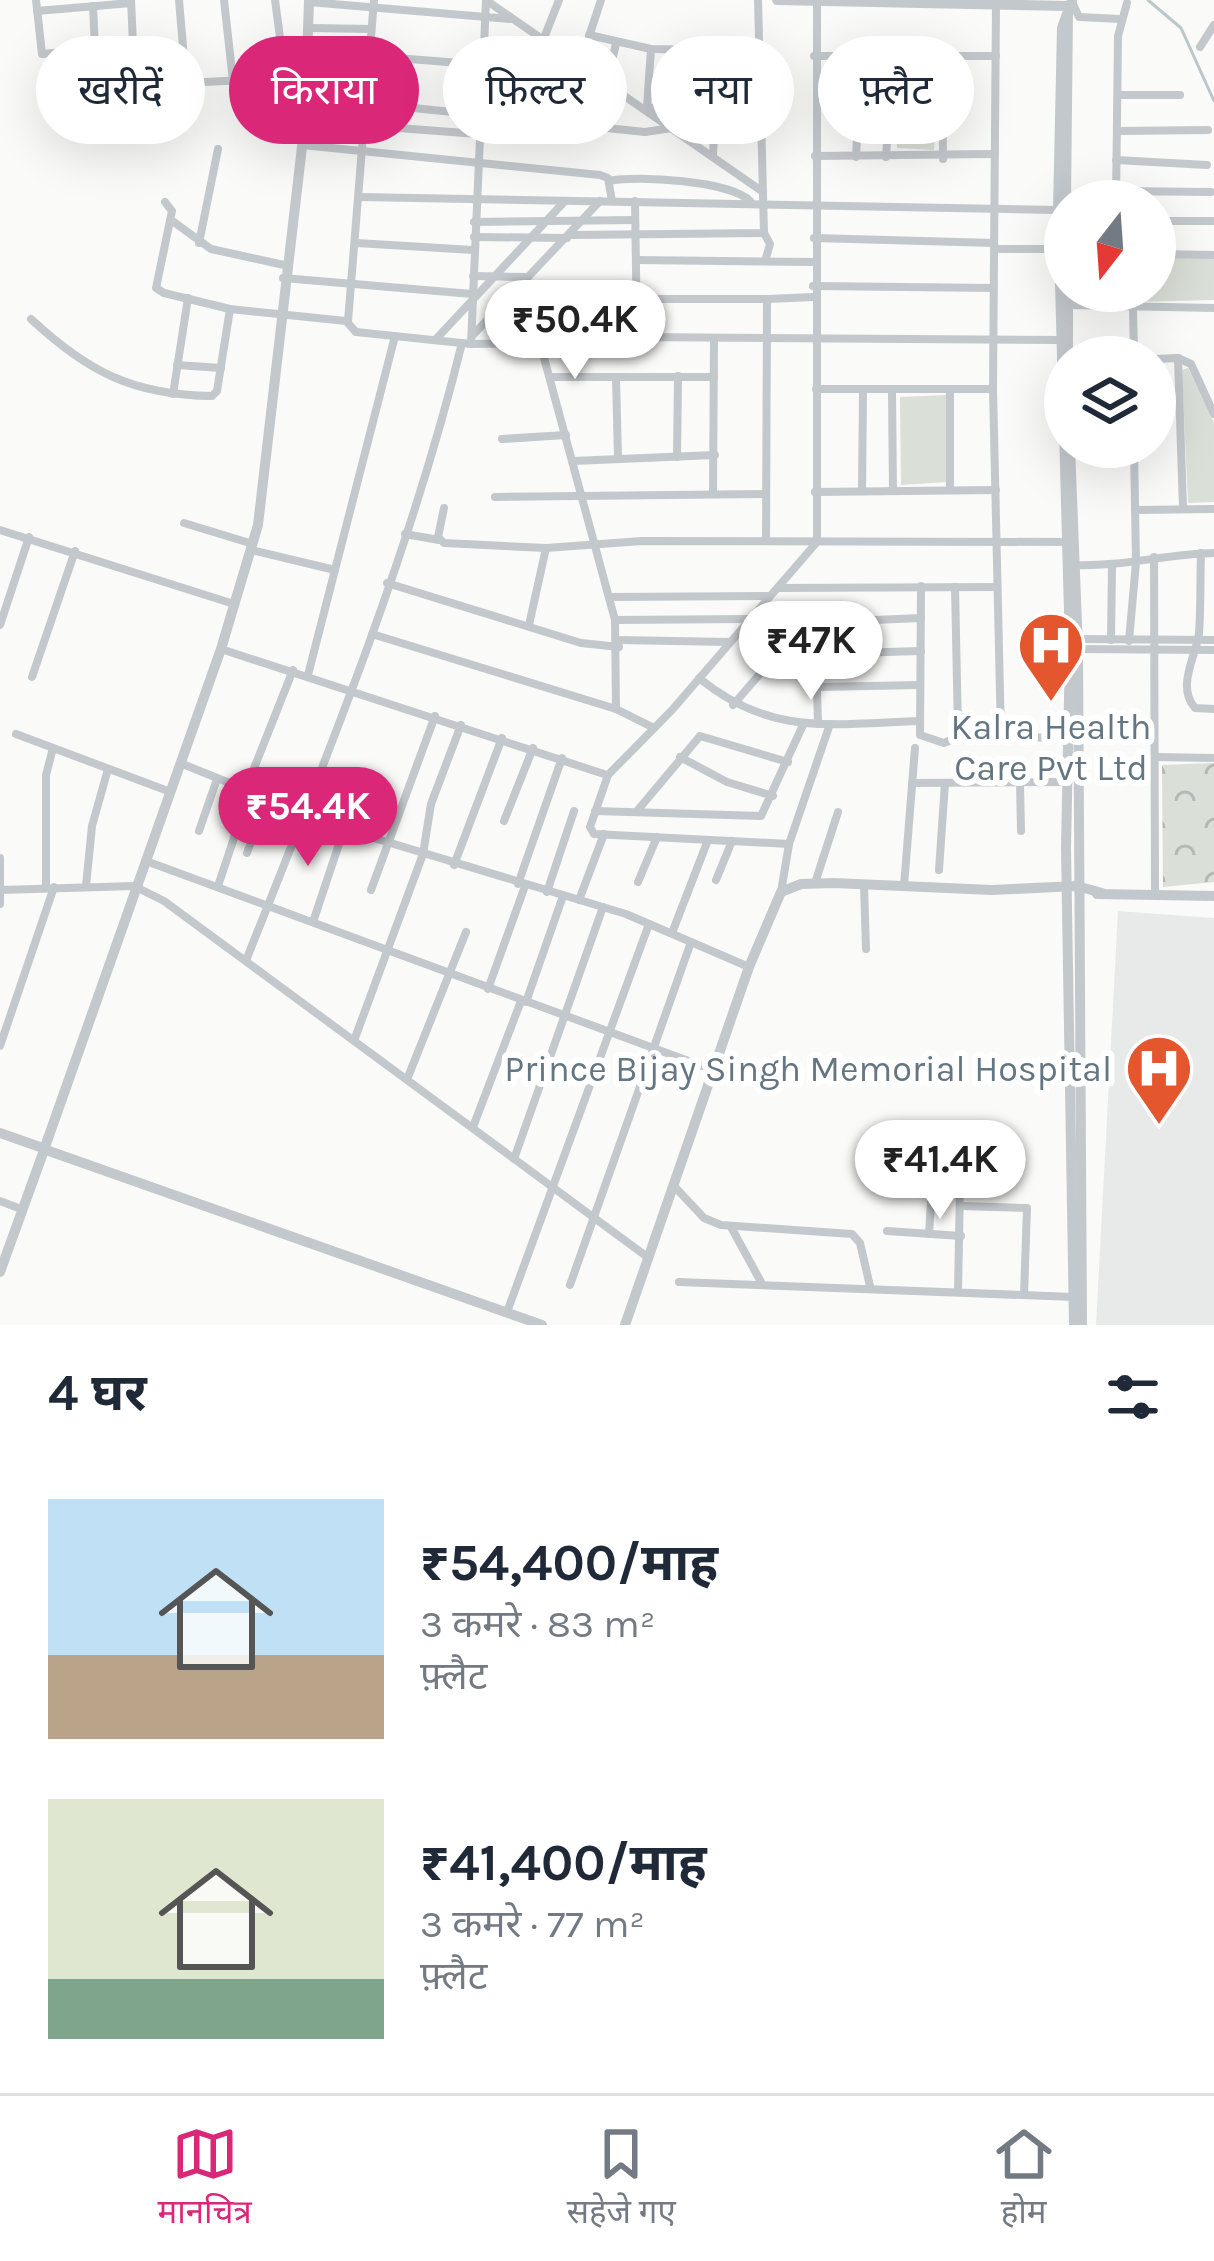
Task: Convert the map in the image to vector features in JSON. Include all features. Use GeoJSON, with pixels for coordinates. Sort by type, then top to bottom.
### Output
{"type":"FeatureCollection","features":[{"type":"Feature","properties":{"kind":"street"},"geometry":{"type":"LineString","coordinates":[[179,0],[183,36]]}},
{"type":"Feature","properties":{"kind":"street"},"geometry":{"type":"LineString","coordinates":[[224,0],[229,45]]}},
{"type":"Feature","properties":{"kind":"street"},"geometry":{"type":"LineString","coordinates":[[275,0],[280,36]]}},
{"type":"Feature","properties":{"kind":"street"},"geometry":{"type":"LineString","coordinates":[[545,36],[559,0]]}},
{"type":"Feature","properties":{"kind":"street"},"geometry":{"type":"LineString","coordinates":[[592,36],[601,0]]}},
{"type":"Feature","properties":{"kind":"street"},"geometry":{"type":"LineString","coordinates":[[758,0],[761,36]]}},
{"type":"Feature","properties":{"kind":"street"},"geometry":{"type":"LineString","coordinates":[[777,0],[1070,4]]}},
{"type":"Feature","properties":{"kind":"street"},"geometry":{"type":"LineString","coordinates":[[309,36],[309,1],[516,20]]}},
{"type":"Feature","properties":{"kind":"street"},"geometry":{"type":"LineString","coordinates":[[488,1],[541,36]]}},
{"type":"Feature","properties":{"kind":"street"},"geometry":{"type":"LineString","coordinates":[[486,36],[488,1]]}},
{"type":"Feature","properties":{"kind":"street"},"geometry":{"type":"LineString","coordinates":[[789,844],[604,835],[590,830],[608,775],[817,542],[813,205],[817,1]]}},
{"type":"Feature","properties":{"kind":"street"},"geometry":{"type":"LineString","coordinates":[[93,6],[96,45],[86,53],[39,51],[36,5],[131,2],[134,36]]}},
{"type":"Feature","properties":{"kind":"street"},"geometry":{"type":"LineString","coordinates":[[1116,180],[1120,19],[1127,3]]}},
{"type":"Feature","properties":{"kind":"street"},"geometry":{"type":"LineString","coordinates":[[370,36],[374,4]]}},
{"type":"Feature","properties":{"kind":"street"},"geometry":{"type":"LineString","coordinates":[[996,4],[993,389],[1001,736]]}},
{"type":"Feature","properties":{"kind":"street"},"geometry":{"type":"LineString","coordinates":[[1070,4],[1079,17],[1120,19]]}},
{"type":"Feature","properties":{"kind":"street"},"geometry":{"type":"LineString","coordinates":[[1062,180],[1062,28],[1070,4]]}},
{"type":"Feature","properties":{"kind":"street"},"geometry":{"type":"LineString","coordinates":[[1200,47],[1214,25]]}},
{"type":"Feature","properties":{"kind":"street"},"geometry":{"type":"LineString","coordinates":[[309,28],[371,29]]}},
{"type":"Feature","properties":{"kind":"street"},"geometry":{"type":"LineString","coordinates":[[627,46],[651,49],[647,109]]}},
{"type":"Feature","properties":{"kind":"street"},"geometry":{"type":"LineString","coordinates":[[974,56],[996,56]]}},
{"type":"Feature","properties":{"kind":"street"},"geometry":{"type":"LineString","coordinates":[[627,94],[651,112]]}},
{"type":"Feature","properties":{"kind":"street"},"geometry":{"type":"LineString","coordinates":[[1118,95],[1180,94]]}},
{"type":"Feature","properties":{"kind":"street"},"geometry":{"type":"LineString","coordinates":[[647,109],[651,110]]}},
{"type":"Feature","properties":{"kind":"street"},"geometry":{"type":"LineString","coordinates":[[1117,131],[1208,130]]}},
{"type":"Feature","properties":{"kind":"street"},"geometry":{"type":"LineString","coordinates":[[348,322],[362,144]]}},
{"type":"Feature","properties":{"kind":"street"},"geometry":{"type":"LineString","coordinates":[[247,958],[354,690],[468,341],[477,144]]}},
{"type":"Feature","properties":{"kind":"street"},"geometry":{"type":"LineString","coordinates":[[695,144],[765,197]]}},
{"type":"Feature","properties":{"kind":"street"},"geometry":{"type":"LineString","coordinates":[[713,157],[714,144]]}},
{"type":"Feature","properties":{"kind":"street"},"geometry":{"type":"LineString","coordinates":[[764,144],[764,233],[770,244],[766,258]]}},
{"type":"Feature","properties":{"kind":"street"},"geometry":{"type":"LineString","coordinates":[[856,157],[857,144]]}},
{"type":"Feature","properties":{"kind":"street"},"geometry":{"type":"LineString","coordinates":[[886,157],[887,144]]}},
{"type":"Feature","properties":{"kind":"street"},"geometry":{"type":"LineString","coordinates":[[943,144],[943,159]]}},
{"type":"Feature","properties":{"kind":"street"},"geometry":{"type":"LineString","coordinates":[[0,1271],[221,649],[252,547],[266,485],[284,272],[302,145],[476,160],[600,175],[609,181],[631,177],[730,189],[750,201]]}},
{"type":"Feature","properties":{"kind":"street"},"geometry":{"type":"LineString","coordinates":[[199,243],[218,149]]}},
{"type":"Feature","properties":{"kind":"street"},"geometry":{"type":"LineString","coordinates":[[815,156],[943,159],[992,154]]}},
{"type":"Feature","properties":{"kind":"street"},"geometry":{"type":"LineString","coordinates":[[1117,160],[1207,165]]}},
{"type":"Feature","properties":{"kind":"street"},"geometry":{"type":"LineString","coordinates":[[609,181],[612,201]]}},
{"type":"Feature","properties":{"kind":"street"},"geometry":{"type":"LineString","coordinates":[[1176,193],[1210,192]]}},
{"type":"Feature","properties":{"kind":"street"},"geometry":{"type":"LineString","coordinates":[[358,197],[474,202],[750,201],[765,197],[813,205],[1044,206]]}},
{"type":"Feature","properties":{"kind":"street"},"geometry":{"type":"LineString","coordinates":[[635,200],[637,337]]}},
{"type":"Feature","properties":{"kind":"street"},"geometry":{"type":"LineString","coordinates":[[436,339],[472,295],[566,201]]}},
{"type":"Feature","properties":{"kind":"street"},"geometry":{"type":"LineString","coordinates":[[468,341],[600,201]]}},
{"type":"Feature","properties":{"kind":"street"},"geometry":{"type":"LineString","coordinates":[[165,202],[172,208],[156,288],[230,309],[348,322],[356,332],[540,343],[637,337],[1044,340]]}},
{"type":"Feature","properties":{"kind":"street"},"geometry":{"type":"LineString","coordinates":[[170,220],[199,243],[284,272],[354,287],[472,295]]}},
{"type":"Feature","properties":{"kind":"street"},"geometry":{"type":"LineString","coordinates":[[474,222],[635,220]]}},
{"type":"Feature","properties":{"kind":"street"},"geometry":{"type":"LineString","coordinates":[[1176,221],[1213,221]]}},
{"type":"Feature","properties":{"kind":"street"},"geometry":{"type":"LineString","coordinates":[[473,237],[764,233]]}},
{"type":"Feature","properties":{"kind":"street"},"geometry":{"type":"LineString","coordinates":[[814,238],[1044,248]]}},
{"type":"Feature","properties":{"kind":"street"},"geometry":{"type":"LineString","coordinates":[[357,242],[473,250]]}},
{"type":"Feature","properties":{"kind":"street"},"geometry":{"type":"LineString","coordinates":[[1176,255],[1214,256]]}},
{"type":"Feature","properties":{"kind":"street"},"geometry":{"type":"LineString","coordinates":[[636,260],[813,262]]}},
{"type":"Feature","properties":{"kind":"street"},"geometry":{"type":"LineString","coordinates":[[472,276],[530,277]]}},
{"type":"Feature","properties":{"kind":"street"},"geometry":{"type":"LineString","coordinates":[[508,299],[767,299],[813,291],[993,288]]}},
{"type":"Feature","properties":{"kind":"street"},"geometry":{"type":"LineString","coordinates":[[173,394],[188,298]]}},
{"type":"Feature","properties":{"kind":"street"},"geometry":{"type":"LineString","coordinates":[[766,542],[767,299]]}},
{"type":"Feature","properties":{"kind":"street"},"geometry":{"type":"LineString","coordinates":[[1176,308],[1214,308]]}},
{"type":"Feature","properties":{"kind":"street"},"geometry":{"type":"LineString","coordinates":[[32,319],[89,368],[173,394],[215,394],[230,309]]}},
{"type":"Feature","properties":{"kind":"street"},"geometry":{"type":"LineString","coordinates":[[308,674],[395,336]]}},
{"type":"Feature","properties":{"kind":"street"},"geometry":{"type":"LineString","coordinates":[[713,493],[714,341]]}},
{"type":"Feature","properties":{"kind":"street"},"geometry":{"type":"LineString","coordinates":[[540,343],[615,620],[616,709]]}},
{"type":"Feature","properties":{"kind":"street"},"geometry":{"type":"LineString","coordinates":[[1183,508],[1178,358],[1191,364],[1214,414]]}},
{"type":"Feature","properties":{"kind":"street"},"geometry":{"type":"LineString","coordinates":[[178,365],[221,368]]}},
{"type":"Feature","properties":{"kind":"street"},"geometry":{"type":"LineString","coordinates":[[677,457],[678,376]]}},
{"type":"Feature","properties":{"kind":"street"},"geometry":{"type":"LineString","coordinates":[[551,377],[715,377]]}},
{"type":"Feature","properties":{"kind":"street"},"geometry":{"type":"LineString","coordinates":[[616,378],[618,458]]}},
{"type":"Feature","properties":{"kind":"street"},"geometry":{"type":"LineString","coordinates":[[816,388],[863,392],[993,389]]}},
{"type":"Feature","properties":{"kind":"street"},"geometry":{"type":"LineString","coordinates":[[950,389],[950,490]]}},
{"type":"Feature","properties":{"kind":"street"},"geometry":{"type":"LineString","coordinates":[[862,491],[863,392]]}},
{"type":"Feature","properties":{"kind":"street"},"geometry":{"type":"LineString","coordinates":[[892,392],[893,491]]}},
{"type":"Feature","properties":{"kind":"street"},"geometry":{"type":"LineString","coordinates":[[502,439],[566,435]]}},
{"type":"Feature","properties":{"kind":"street"},"geometry":{"type":"LineString","coordinates":[[573,461],[715,454]]}},
{"type":"Feature","properties":{"kind":"street"},"geometry":{"type":"LineString","coordinates":[[1066,468],[1073,644],[1066,782],[1078,1325]]}},
{"type":"Feature","properties":{"kind":"street"},"geometry":{"type":"LineString","coordinates":[[1129,640],[1136,562],[1134,468]]}},
{"type":"Feature","properties":{"kind":"street"},"geometry":{"type":"LineString","coordinates":[[815,492],[996,490]]}},
{"type":"Feature","properties":{"kind":"street"},"geometry":{"type":"LineString","coordinates":[[495,497],[765,494]]}},
{"type":"Feature","properties":{"kind":"street"},"geometry":{"type":"LineString","coordinates":[[439,540],[444,508]]}},
{"type":"Feature","properties":{"kind":"street"},"geometry":{"type":"LineString","coordinates":[[1135,510],[1214,509]]}},
{"type":"Feature","properties":{"kind":"street"},"geometry":{"type":"LineString","coordinates":[[184,523],[335,570]]}},
{"type":"Feature","properties":{"kind":"street"},"geometry":{"type":"LineString","coordinates":[[0,530],[235,604]]}},
{"type":"Feature","properties":{"kind":"street"},"geometry":{"type":"LineString","coordinates":[[404,534],[546,548],[1067,542]]}},
{"type":"Feature","properties":{"kind":"street"},"geometry":{"type":"LineString","coordinates":[[0,625],[29,537]]}},
{"type":"Feature","properties":{"kind":"street"},"geometry":{"type":"LineString","coordinates":[[1067,542],[1074,565],[1074,1298],[1078,1325]]}},
{"type":"Feature","properties":{"kind":"street"},"geometry":{"type":"LineString","coordinates":[[529,626],[546,548]]}},
{"type":"Feature","properties":{"kind":"street"},"geometry":{"type":"LineString","coordinates":[[32,677],[75,551]]}},
{"type":"Feature","properties":{"kind":"street"},"geometry":{"type":"LineString","coordinates":[[1074,565],[1112,567],[1154,557],[1214,553]]}},
{"type":"Feature","properties":{"kind":"street"},"geometry":{"type":"LineString","coordinates":[[1201,554],[1189,700],[1195,708],[1214,709]]}},
{"type":"Feature","properties":{"kind":"street"},"geometry":{"type":"LineString","coordinates":[[1154,557],[1156,894]]}},
{"type":"Feature","properties":{"kind":"street"},"geometry":{"type":"LineString","coordinates":[[1111,640],[1112,567]]}},
{"type":"Feature","properties":{"kind":"street"},"geometry":{"type":"LineString","coordinates":[[387,583],[590,645],[731,643]]}},
{"type":"Feature","properties":{"kind":"street"},"geometry":{"type":"LineString","coordinates":[[921,586],[920,735],[944,743],[963,735],[1066,739]]}},
{"type":"Feature","properties":{"kind":"street"},"geometry":{"type":"LineString","coordinates":[[955,586],[957,727],[963,735]]}},
{"type":"Feature","properties":{"kind":"street"},"geometry":{"type":"LineString","coordinates":[[778,587],[997,587]]}},
{"type":"Feature","properties":{"kind":"street"},"geometry":{"type":"LineString","coordinates":[[609,597],[770,596]]}},
{"type":"Feature","properties":{"kind":"street"},"geometry":{"type":"LineString","coordinates":[[733,705],[800,626],[921,618]]}},
{"type":"Feature","properties":{"kind":"street"},"geometry":{"type":"LineString","coordinates":[[615,620],[751,619]]}},
{"type":"Feature","properties":{"kind":"street"},"geometry":{"type":"LineString","coordinates":[[815,622],[818,724]]}},
{"type":"Feature","properties":{"kind":"street"},"geometry":{"type":"LineString","coordinates":[[371,634],[616,709],[654,728]]}},
{"type":"Feature","properties":{"kind":"street"},"geometry":{"type":"LineString","coordinates":[[1073,644],[1129,640],[1152,645]]}},
{"type":"Feature","properties":{"kind":"street"},"geometry":{"type":"LineString","coordinates":[[1073,644],[1196,645],[1214,640]]}},
{"type":"Feature","properties":{"kind":"street"},"geometry":{"type":"LineString","coordinates":[[1196,645],[1214,650]]}},
{"type":"Feature","properties":{"kind":"street"},"geometry":{"type":"LineString","coordinates":[[221,649],[608,775]]}},
{"type":"Feature","properties":{"kind":"street"},"geometry":{"type":"LineString","coordinates":[[816,654],[920,652]]}},
{"type":"Feature","properties":{"kind":"street"},"geometry":{"type":"LineString","coordinates":[[218,886],[293,670]]}},
{"type":"Feature","properties":{"kind":"street"},"geometry":{"type":"LineString","coordinates":[[699,678],[733,705],[803,725],[920,721]]}},
{"type":"Feature","properties":{"kind":"street"},"geometry":{"type":"LineString","coordinates":[[818,687],[920,685]]}},
{"type":"Feature","properties":{"kind":"street"},"geometry":{"type":"LineString","coordinates":[[371,890],[435,716]]}},
{"type":"Feature","properties":{"kind":"street"},"geometry":{"type":"LineString","coordinates":[[355,1038],[422,854],[430,804],[461,724]]}},
{"type":"Feature","properties":{"kind":"street"},"geometry":{"type":"LineString","coordinates":[[625,1325],[749,967],[781,892],[789,844],[830,724]]}},
{"type":"Feature","properties":{"kind":"street"},"geometry":{"type":"LineString","coordinates":[[596,811],[761,816],[803,725]]}},
{"type":"Feature","properties":{"kind":"street"},"geometry":{"type":"LineString","coordinates":[[16,734],[168,791]]}},
{"type":"Feature","properties":{"kind":"street"},"geometry":{"type":"LineString","coordinates":[[636,813],[680,757],[704,736],[747,754],[788,762]]}},
{"type":"Feature","properties":{"kind":"street"},"geometry":{"type":"LineString","coordinates":[[454,865],[502,738]]}},
{"type":"Feature","properties":{"kind":"street"},"geometry":{"type":"LineString","coordinates":[[0,1046],[50,886],[46,775],[53,748]]}},
{"type":"Feature","properties":{"kind":"street"},"geometry":{"type":"LineString","coordinates":[[504,821],[533,748]]}},
{"type":"Feature","properties":{"kind":"street"},"geometry":{"type":"LineString","coordinates":[[904,886],[915,748]]}},
{"type":"Feature","properties":{"kind":"street"},"geometry":{"type":"LineString","coordinates":[[680,757],[728,782],[773,796]]}},
{"type":"Feature","properties":{"kind":"street"},"geometry":{"type":"LineString","coordinates":[[488,989],[562,758]]}},
{"type":"Feature","properties":{"kind":"street"},"geometry":{"type":"LineString","coordinates":[[1155,758],[1214,758]]}},
{"type":"Feature","properties":{"kind":"street"},"geometry":{"type":"LineString","coordinates":[[178,762],[344,830],[603,907],[749,967]]}},
{"type":"Feature","properties":{"kind":"street"},"geometry":{"type":"LineString","coordinates":[[86,886],[92,826],[108,769]]}},
{"type":"Feature","properties":{"kind":"street"},"geometry":{"type":"LineString","coordinates":[[199,831],[217,779]]}},
{"type":"Feature","properties":{"kind":"street"},"geometry":{"type":"LineString","coordinates":[[1020,782],[1021,831]]}},
{"type":"Feature","properties":{"kind":"street"},"geometry":{"type":"LineString","coordinates":[[912,783],[1066,782]]}},
{"type":"Feature","properties":{"kind":"street"},"geometry":{"type":"LineString","coordinates":[[939,870],[945,783]]}},
{"type":"Feature","properties":{"kind":"street"},"geometry":{"type":"LineString","coordinates":[[247,853],[266,800]]}},
{"type":"Feature","properties":{"kind":"street"},"geometry":{"type":"LineString","coordinates":[[547,892],[574,811]]}},
{"type":"Feature","properties":{"kind":"street"},"geometry":{"type":"LineString","coordinates":[[815,883],[838,812]]}},
{"type":"Feature","properties":{"kind":"street"},"geometry":{"type":"LineString","coordinates":[[313,922],[344,830]]}},
{"type":"Feature","properties":{"kind":"street"},"geometry":{"type":"LineString","coordinates":[[578,900],[604,835]]}},
{"type":"Feature","properties":{"kind":"street"},"geometry":{"type":"LineString","coordinates":[[638,882],[657,837]]}},
{"type":"Feature","properties":{"kind":"street"},"geometry":{"type":"LineString","coordinates":[[672,934],[708,840]]}},
{"type":"Feature","properties":{"kind":"street"},"geometry":{"type":"LineString","coordinates":[[716,880],[732,841]]}},
{"type":"Feature","properties":{"kind":"street"},"geometry":{"type":"LineString","coordinates":[[0,858],[0,904]]}},
{"type":"Feature","properties":{"kind":"street"},"geometry":{"type":"LineString","coordinates":[[144,860],[713,1070]]}},
{"type":"Feature","properties":{"kind":"street"},"geometry":{"type":"LineString","coordinates":[[781,892],[815,883],[1214,896]]}},
{"type":"Feature","properties":{"kind":"street"},"geometry":{"type":"LineString","coordinates":[[864,884],[866,950]]}},
{"type":"Feature","properties":{"kind":"street"},"geometry":{"type":"LineString","coordinates":[[1,890],[134,886],[247,958],[646,1256]]}},
{"type":"Feature","properties":{"kind":"street"},"geometry":{"type":"LineString","coordinates":[[473,1127],[563,896]]}},
{"type":"Feature","properties":{"kind":"street"},"geometry":{"type":"LineString","coordinates":[[514,1159],[603,907]]}},
{"type":"Feature","properties":{"kind":"street"},"geometry":{"type":"LineString","coordinates":[[508,1312],[649,923]]}},
{"type":"Feature","properties":{"kind":"street"},"geometry":{"type":"LineString","coordinates":[[408,1077],[466,932]]}},
{"type":"Feature","properties":{"kind":"street"},"geometry":{"type":"LineString","coordinates":[[570,1285],[691,942]]}},
{"type":"Feature","properties":{"kind":"street"},"geometry":{"type":"LineString","coordinates":[[0,1133],[542,1325]]}},
{"type":"Feature","properties":{"kind":"street"},"geometry":{"type":"LineString","coordinates":[[673,1184],[704,1217],[731,1226],[852,1234],[860,1243],[870,1286]]}},
{"type":"Feature","properties":{"kind":"street"},"geometry":{"type":"LineString","coordinates":[[888,1184],[960,1188],[958,1291]]}},
{"type":"Feature","properties":{"kind":"street"},"geometry":{"type":"LineString","coordinates":[[928,1234],[932,1186]]}},
{"type":"Feature","properties":{"kind":"street"},"geometry":{"type":"LineString","coordinates":[[0,1202],[21,1209]]}},
{"type":"Feature","properties":{"kind":"street"},"geometry":{"type":"LineString","coordinates":[[963,1206],[1029,1211],[1024,1295]]}},
{"type":"Feature","properties":{"kind":"street"},"geometry":{"type":"LineString","coordinates":[[731,1226],[761,1284]]}},
{"type":"Feature","properties":{"kind":"street"},"geometry":{"type":"LineString","coordinates":[[887,1231],[961,1236]]}},
{"type":"Feature","properties":{"kind":"street"},"geometry":{"type":"LineString","coordinates":[[679,1282],[870,1286],[1074,1298]]}},
{"type":"Feature","properties":{"kind":"shaded area","name":"Prince Bijay Singh Memorial Hospital"},"geometry":{"type":"Polygon","coordinates":[[[1118,911],[1214,918],[1214,1325],[1096,1325],[1118,911]]]}},
{"type":"Feature","properties":{"kind":"green space"},"geometry":{"type":"Polygon","coordinates":[[[897,144],[934,144],[934,150],[897,148],[897,144]]]}},
{"type":"Feature","properties":{"kind":"green space"},"geometry":{"type":"Polygon","coordinates":[[[1214,257],[1214,300],[1176,301],[1176,258],[1214,257]]]}},
{"type":"Feature","properties":{"kind":"green space"},"geometry":{"type":"Polygon","coordinates":[[[1188,368],[1214,423],[1214,502],[1188,503],[1182,370],[1188,368]]]}},
{"type":"Feature","properties":{"kind":"green space"},"geometry":{"type":"Polygon","coordinates":[[[948,395],[947,482],[901,485],[900,397],[948,395]]]}},
{"type":"Feature","properties":{"kind":"green space"},"geometry":{"type":"Polygon","coordinates":[[[1214,763],[1214,882],[1163,887],[1162,765],[1214,763]]]}},
{"type":"Feature","properties":{"kind":"waterway"},"geometry":{"type":"LineString","coordinates":[[1148,0],[1181,28],[1214,101]]}},
{"type":"Feature","properties":{"kind":"place","name":"Kalra Health Care Pvt Ltd"},"geometry":{"type":"Point","coordinates":[1051,704]}},
{"type":"Feature","properties":{"kind":"place","name":"Prince Bijay Singh Memorial Hospital"},"geometry":{"type":"Point","coordinates":[1159,1127]}}]}
